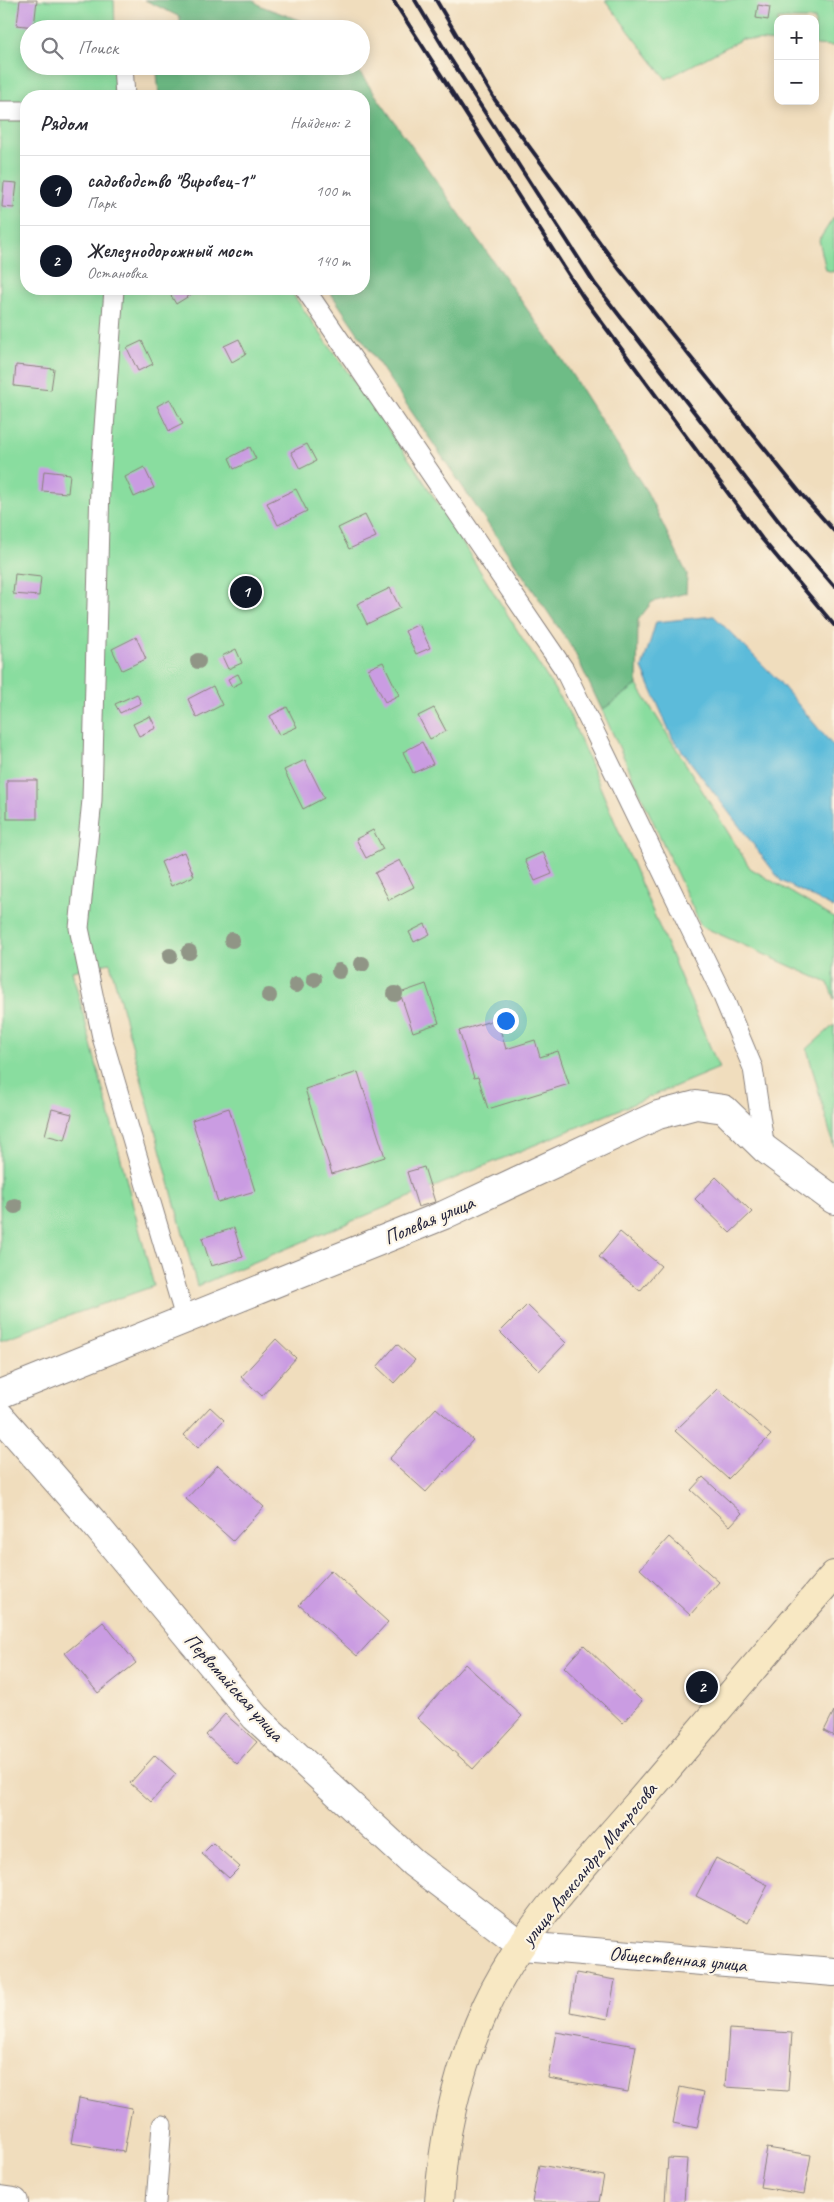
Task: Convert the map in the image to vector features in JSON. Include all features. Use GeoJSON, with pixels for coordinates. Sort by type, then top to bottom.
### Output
{"type":"FeatureCollection","features":[{"type":"Feature","properties":{"kind":"main road","name":"улица Александра Матросова"},"geometry":{"type":"LineString","coordinates":[[439,2202],[449,2118],[465,2060],[487,2006],[522,1946],[568,1884],[834,1575]]}},
{"type":"Feature","properties":{"kind":"street","name":"Полевая улица"},"geometry":{"type":"LineString","coordinates":[[0,1394],[186,1321],[444,1215],[658,1115],[696,1105],[724,1109],[765,1149],[834,1200]]}},
{"type":"Feature","properties":{"kind":"street","name":"Первомайская улица"},"geometry":{"type":"LineString","coordinates":[[0,1416],[94,1523],[255,1717],[413,1863],[522,1946]]}},
{"type":"Feature","properties":{"kind":"street","name":"Общественная улица"},"geometry":{"type":"LineString","coordinates":[[522,1946],[834,1972]]}},
{"type":"Feature","properties":{"kind":"street"},"geometry":{"type":"LineString","coordinates":[[0,2200],[14,2202]]}},
{"type":"Feature","properties":{"kind":"lane"},"geometry":{"type":"LineString","coordinates":[[124,75],[125,90]]}},
{"type":"Feature","properties":{"kind":"lane"},"geometry":{"type":"LineString","coordinates":[[0,111],[20,111]]}},
{"type":"Feature","properties":{"kind":"lane"},"geometry":{"type":"LineString","coordinates":[[114,295],[100,484],[92,800],[79,928],[102,1037],[186,1321]]}},
{"type":"Feature","properties":{"kind":"lane"},"geometry":{"type":"LineString","coordinates":[[308,295],[564,669],[722,994],[753,1068],[765,1149]]}},
{"type":"Feature","properties":{"kind":"lane"},"geometry":{"type":"LineString","coordinates":[[156,2202],[162,2125]]}},
{"type":"Feature","properties":{"kind":"green space"},"geometry":{"type":"Polygon","coordinates":[[[0,0],[114,0],[115,20],[20,20],[20,75],[115,75],[114,90],[20,90],[20,295],[293,295],[418,472],[568,711],[719,1068],[197,1286],[110,963],[72,971],[154,1286],[0,1340],[0,0]]]}},
{"type":"Feature","properties":{"kind":"green space"},"geometry":{"type":"Polygon","coordinates":[[[145,0],[253,0],[261,6],[299,20],[180,20],[180,17],[145,0]]]}},
{"type":"Feature","properties":{"kind":"green space"},"geometry":{"type":"Polygon","coordinates":[[[605,0],[834,0],[834,46],[819,45],[819,15],[774,15],[774,42],[742,39],[666,79],[605,0]]]}},
{"type":"Feature","properties":{"kind":"green space"},"geometry":{"type":"Polygon","coordinates":[[[157,75],[361,75],[556,350],[647,492],[687,574],[686,593],[652,602],[638,620],[637,685],[602,710],[573,649],[332,295],[370,295],[370,90],[158,90],[157,75]]]}},
{"type":"Feature","properties":{"kind":"green space"},"geometry":{"type":"Polygon","coordinates":[[[834,217],[834,272],[826,270],[819,240],[834,217]]]}},
{"type":"Feature","properties":{"kind":"green space"},"geometry":{"type":"Polygon","coordinates":[[[637,685],[750,868],[834,918],[834,999],[828,983],[701,926],[602,710],[637,685]]]}},
{"type":"Feature","properties":{"kind":"green space"},"geometry":{"type":"Polygon","coordinates":[[[834,1025],[834,1147],[807,1049],[834,1025]]]}},
{"type":"Feature","properties":{"kind":"water"},"geometry":{"type":"Polygon","coordinates":[[[714,616],[776,678],[834,747],[834,908],[781,881],[673,739],[642,668],[656,622],[714,616]]]}},
{"type":"Feature","properties":{"kind":"building"},"geometry":{"type":"Polygon","coordinates":[[[20,0],[37,0],[35,20],[20,20],[20,25],[17,25],[20,0]]]}},
{"type":"Feature","properties":{"kind":"building"},"geometry":{"type":"Polygon","coordinates":[[[758,5],[770,7],[768,20],[756,18],[758,5]]]}},
{"type":"Feature","properties":{"kind":"building"},"geometry":{"type":"Polygon","coordinates":[[[4,182],[17,183],[14,208],[2,207],[4,182]]]}},
{"type":"Feature","properties":{"kind":"building"},"geometry":{"type":"Polygon","coordinates":[[[171,295],[190,295],[176,304],[171,295]]]}},
{"type":"Feature","properties":{"kind":"building"},"geometry":{"type":"Polygon","coordinates":[[[239,339],[246,354],[232,362],[224,346],[239,339]]]}},
{"type":"Feature","properties":{"kind":"building"},"geometry":{"type":"Polygon","coordinates":[[[142,341],[153,364],[138,371],[127,348],[142,341]]]}},
{"type":"Feature","properties":{"kind":"building"},"geometry":{"type":"Polygon","coordinates":[[[16,365],[54,369],[51,390],[14,386],[16,365]]]}},
{"type":"Feature","properties":{"kind":"building"},"geometry":{"type":"Polygon","coordinates":[[[170,399],[183,424],[169,431],[157,406],[170,399]]]}},
{"type":"Feature","properties":{"kind":"building"},"geometry":{"type":"Polygon","coordinates":[[[307,444],[316,461],[300,469],[291,452],[307,444]]]}},
{"type":"Feature","properties":{"kind":"building"},"geometry":{"type":"Polygon","coordinates":[[[250,447],[256,459],[234,469],[229,458],[250,447]]]}},
{"type":"Feature","properties":{"kind":"building"},"geometry":{"type":"Polygon","coordinates":[[[144,467],[154,488],[134,497],[125,477],[144,467]]]}},
{"type":"Feature","properties":{"kind":"building"},"geometry":{"type":"Polygon","coordinates":[[[44,471],[70,474],[68,493],[42,491],[44,471]]]}},
{"type":"Feature","properties":{"kind":"building"},"geometry":{"type":"Polygon","coordinates":[[[296,489],[307,511],[278,525],[267,503],[296,489]]]}},
{"type":"Feature","properties":{"kind":"building"},"geometry":{"type":"Polygon","coordinates":[[[365,515],[376,537],[349,549],[338,528],[365,515]]]}},
{"type":"Feature","properties":{"kind":"building"},"geometry":{"type":"Polygon","coordinates":[[[15,574],[41,577],[39,596],[13,594],[15,574]]]}},
{"type":"Feature","properties":{"kind":"building"},"geometry":{"type":"Polygon","coordinates":[[[390,588],[400,608],[367,624],[357,604],[390,588]]]}},
{"type":"Feature","properties":{"kind":"building"},"geometry":{"type":"Polygon","coordinates":[[[419,624],[430,648],[416,654],[405,631],[419,624]]]}},
{"type":"Feature","properties":{"kind":"building"},"geometry":{"type":"Polygon","coordinates":[[[136,637],[146,659],[122,670],[112,649],[136,637]]]}},
{"type":"Feature","properties":{"kind":"building"},"geometry":{"type":"Polygon","coordinates":[[[236,649],[242,663],[228,669],[222,656],[236,649]]]}},
{"type":"Feature","properties":{"kind":"building"},"geometry":{"type":"Polygon","coordinates":[[[383,662],[399,695],[385,702],[368,669],[383,662]]]}},
{"type":"Feature","properties":{"kind":"building"},"geometry":{"type":"Polygon","coordinates":[[[238,674],[242,682],[232,687],[228,679],[238,674]]]}},
{"type":"Feature","properties":{"kind":"building"},"geometry":{"type":"Polygon","coordinates":[[[213,686],[222,705],[197,718],[188,699],[213,686]]]}},
{"type":"Feature","properties":{"kind":"building"},"geometry":{"type":"Polygon","coordinates":[[[137,694],[141,703],[120,713],[115,704],[137,694]]]}},
{"type":"Feature","properties":{"kind":"building"},"geometry":{"type":"Polygon","coordinates":[[[287,707],[297,727],[279,735],[270,716],[287,707]]]}},
{"type":"Feature","properties":{"kind":"building"},"geometry":{"type":"Polygon","coordinates":[[[434,708],[446,731],[430,739],[418,716],[434,708]]]}},
{"type":"Feature","properties":{"kind":"building"},"geometry":{"type":"Polygon","coordinates":[[[150,716],[156,728],[139,736],[133,724],[150,716]]]}},
{"type":"Feature","properties":{"kind":"building"},"geometry":{"type":"Polygon","coordinates":[[[422,742],[433,764],[413,773],[403,752],[422,742]]]}},
{"type":"Feature","properties":{"kind":"building"},"geometry":{"type":"Polygon","coordinates":[[[305,760],[324,798],[303,809],[284,770],[305,760]]]}},
{"type":"Feature","properties":{"kind":"building"},"geometry":{"type":"Polygon","coordinates":[[[7,780],[37,780],[37,819],[7,819],[7,780]]]}},
{"type":"Feature","properties":{"kind":"building"},"geometry":{"type":"Polygon","coordinates":[[[373,830],[383,849],[366,858],[356,839],[373,830]]]}},
{"type":"Feature","properties":{"kind":"building"},"geometry":{"type":"Polygon","coordinates":[[[184,852],[194,876],[171,886],[161,862],[184,852]]]}},
{"type":"Feature","properties":{"kind":"building"},"geometry":{"type":"Polygon","coordinates":[[[543,852],[552,874],[535,881],[525,860],[543,852]]]}},
{"type":"Feature","properties":{"kind":"building"},"geometry":{"type":"Polygon","coordinates":[[[400,860],[414,887],[389,900],[375,873],[400,860]]]}},
{"type":"Feature","properties":{"kind":"building"},"geometry":{"type":"Polygon","coordinates":[[[425,924],[430,934],[414,942],[409,932],[425,924]]]}},
{"type":"Feature","properties":{"kind":"building"},"geometry":{"type":"Polygon","coordinates":[[[426,984],[439,1023],[413,1032],[400,993],[426,984]]]}},
{"type":"Feature","properties":{"kind":"building"},"geometry":{"type":"Polygon","coordinates":[[[497,1019],[506,1049],[535,1040],[540,1057],[558,1051],[569,1084],[488,1109],[478,1077],[474,1078],[459,1031],[497,1019]]]}},
{"type":"Feature","properties":{"kind":"building"},"geometry":{"type":"Polygon","coordinates":[[[358,1072],[385,1157],[332,1174],[305,1089],[358,1072]]]}},
{"type":"Feature","properties":{"kind":"building"},"geometry":{"type":"Polygon","coordinates":[[[229,1108],[255,1191],[218,1202],[192,1120],[229,1108]]]}},
{"type":"Feature","properties":{"kind":"building"},"geometry":{"type":"Polygon","coordinates":[[[52,1109],[72,1114],[65,1140],[45,1135],[52,1109]]]}},
{"type":"Feature","properties":{"kind":"building"},"geometry":{"type":"Polygon","coordinates":[[[424,1167],[435,1202],[418,1207],[407,1172],[424,1167]]]}},
{"type":"Feature","properties":{"kind":"building"},"geometry":{"type":"Polygon","coordinates":[[[716,1177],[752,1212],[730,1233],[695,1199],[716,1177]]]}},
{"type":"Feature","properties":{"kind":"building"},"geometry":{"type":"Polygon","coordinates":[[[234,1228],[243,1257],[211,1266],[202,1238],[234,1228]]]}},
{"type":"Feature","properties":{"kind":"building"},"geometry":{"type":"Polygon","coordinates":[[[620,1232],[661,1266],[640,1291],[599,1257],[620,1232]]]}},
{"type":"Feature","properties":{"kind":"building"},"geometry":{"type":"Polygon","coordinates":[[[527,1305],[566,1343],[539,1371],[500,1332],[527,1305]]]}},
{"type":"Feature","properties":{"kind":"building"},"geometry":{"type":"Polygon","coordinates":[[[276,1339],[296,1358],[262,1396],[241,1377],[276,1339]]]}},
{"type":"Feature","properties":{"kind":"building"},"geometry":{"type":"Polygon","coordinates":[[[397,1344],[415,1360],[394,1383],[377,1367],[397,1344]]]}},
{"type":"Feature","properties":{"kind":"building"},"geometry":{"type":"Polygon","coordinates":[[[718,1389],[771,1435],[728,1479],[675,1431],[718,1389]]]}},
{"type":"Feature","properties":{"kind":"building"},"geometry":{"type":"Polygon","coordinates":[[[210,1407],[224,1420],[198,1448],[184,1435],[210,1407]]]}},
{"type":"Feature","properties":{"kind":"building"},"geometry":{"type":"Polygon","coordinates":[[[436,1408],[473,1440],[426,1492],[389,1459],[436,1408]]]}},
{"type":"Feature","properties":{"kind":"building"},"geometry":{"type":"Polygon","coordinates":[[[218,1465],[264,1507],[233,1541],[186,1499],[218,1465]]]}},
{"type":"Feature","properties":{"kind":"building"},"geometry":{"type":"Polygon","coordinates":[[[703,1477],[742,1513],[730,1526],[691,1490],[703,1477]]]}},
{"type":"Feature","properties":{"kind":"building"},"geometry":{"type":"Polygon","coordinates":[[[669,1537],[719,1582],[690,1615],[640,1569],[669,1537]]]}},
{"type":"Feature","properties":{"kind":"building"},"geometry":{"type":"Polygon","coordinates":[[[331,1570],[388,1622],[357,1656],[299,1605],[331,1570]]]}},
{"type":"Feature","properties":{"kind":"building"},"geometry":{"type":"Polygon","coordinates":[[[103,1622],[136,1663],[98,1693],[65,1653],[103,1622]]]}},
{"type":"Feature","properties":{"kind":"building"},"geometry":{"type":"Polygon","coordinates":[[[584,1645],[642,1701],[623,1723],[564,1667],[584,1645]]]}},
{"type":"Feature","properties":{"kind":"building"},"geometry":{"type":"Polygon","coordinates":[[[465,1664],[522,1716],[473,1769],[417,1718],[465,1664]]]}},
{"type":"Feature","properties":{"kind":"building"},"geometry":{"type":"Polygon","coordinates":[[[834,1711],[834,1736],[824,1731],[834,1711]]]}},
{"type":"Feature","properties":{"kind":"building"},"geometry":{"type":"Polygon","coordinates":[[[225,1714],[257,1742],[237,1764],[206,1735],[225,1714]]]}},
{"type":"Feature","properties":{"kind":"building"},"geometry":{"type":"Polygon","coordinates":[[[155,1755],[176,1774],[151,1802],[130,1783],[155,1755]]]}},
{"type":"Feature","properties":{"kind":"building"},"geometry":{"type":"Polygon","coordinates":[[[213,1843],[240,1867],[229,1878],[202,1854],[213,1843]]]}},
{"type":"Feature","properties":{"kind":"building"},"geometry":{"type":"Polygon","coordinates":[[[716,1858],[768,1885],[748,1923],[696,1896],[716,1858]]]}},
{"type":"Feature","properties":{"kind":"building"},"geometry":{"type":"Polygon","coordinates":[[[576,1973],[615,1980],[608,2019],[570,2012],[576,1973]]]}},
{"type":"Feature","properties":{"kind":"building"},"geometry":{"type":"Polygon","coordinates":[[[729,2029],[792,2033],[788,2091],[725,2087],[729,2029]]]}},
{"type":"Feature","properties":{"kind":"building"},"geometry":{"type":"Polygon","coordinates":[[[556,2032],[636,2046],[628,2092],[548,2078],[556,2032]]]}},
{"type":"Feature","properties":{"kind":"building"},"geometry":{"type":"Polygon","coordinates":[[[680,2087],[704,2092],[697,2128],[673,2123],[680,2087]]]}},
{"type":"Feature","properties":{"kind":"building"},"geometry":{"type":"Polygon","coordinates":[[[79,2098],[132,2108],[124,2152],[71,2143],[79,2098]]]}},
{"type":"Feature","properties":{"kind":"building"},"geometry":{"type":"Polygon","coordinates":[[[767,2148],[811,2155],[804,2194],[760,2187],[767,2148]]]}},
{"type":"Feature","properties":{"kind":"building"},"geometry":{"type":"Polygon","coordinates":[[[668,2158],[687,2159],[684,2202],[665,2202],[668,2158]]]}},
{"type":"Feature","properties":{"kind":"building"},"geometry":{"type":"Polygon","coordinates":[[[539,2165],[604,2176],[599,2202],[532,2202],[539,2165]]]}},
{"type":"Feature","properties":{"kind":"railway"},"geometry":{"type":"LineString","coordinates":[[393,0],[583,297],[762,539],[834,625]]}},
{"type":"Feature","properties":{"kind":"railway"},"geometry":{"type":"LineString","coordinates":[[415,0],[448,55],[595,284],[780,523],[834,586]]}},
{"type":"Feature","properties":{"kind":"railway"},"geometry":{"type":"LineString","coordinates":[[436,0],[495,100],[620,270],[802,495],[834,531]]}},
{"type":"Feature","properties":{"kind":"place","name":"садоводство \"Вировец-1\""},"geometry":{"type":"Point","coordinates":[246,592]}},
{"type":"Feature","properties":{"kind":"place","name":"Железнодорожный мост"},"geometry":{"type":"Point","coordinates":[702,1687]}}]}
